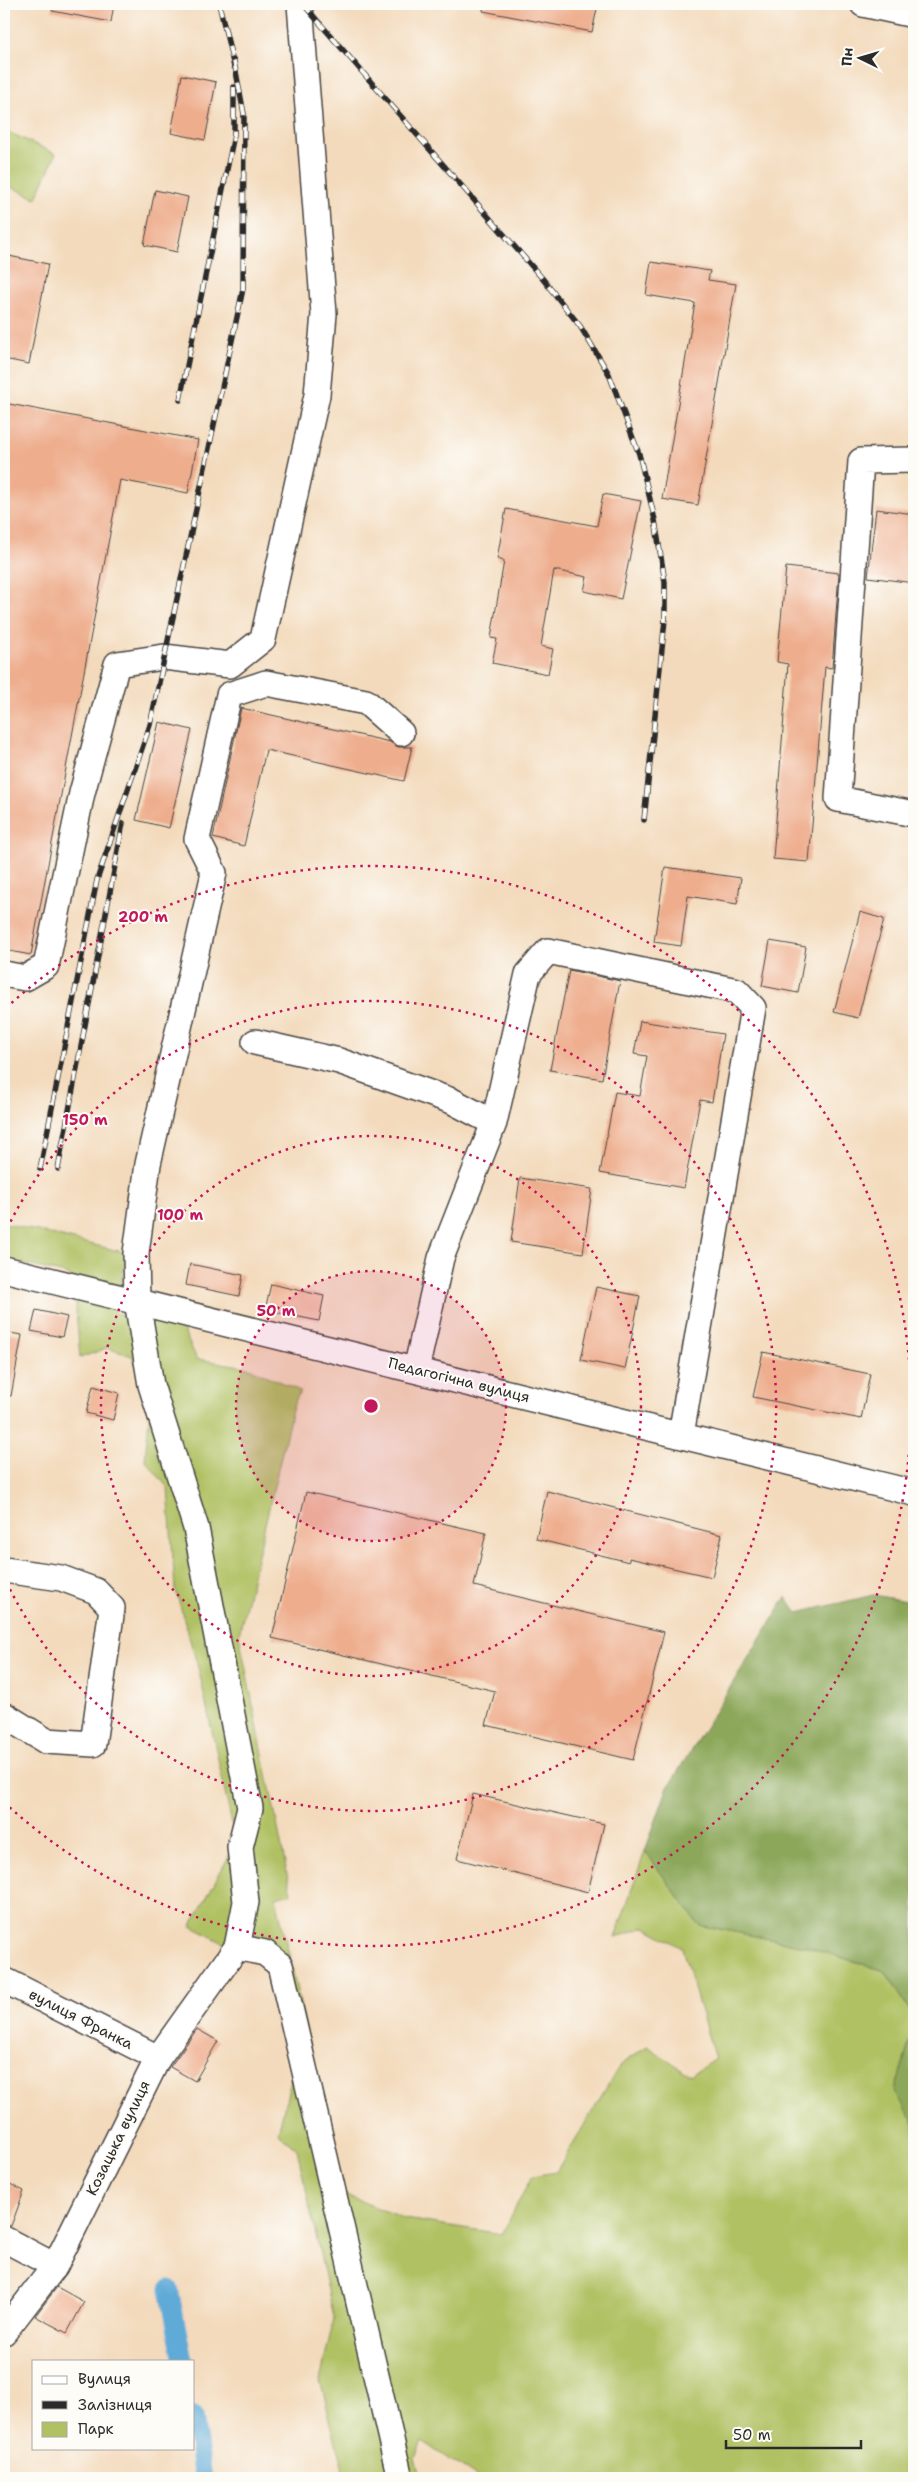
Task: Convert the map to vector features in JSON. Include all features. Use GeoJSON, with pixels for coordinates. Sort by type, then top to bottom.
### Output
{"type":"FeatureCollection","features":[{"type":"Feature","properties":{"kind":"street"},"geometry":{"type":"LineString","coordinates":[[4,974],[25,978],[46,966],[82,793],[117,664],[164,657],[230,666],[263,639],[317,395],[324,314],[300,4]]}},
{"type":"Feature","properties":{"kind":"street"},"geometry":{"type":"LineString","coordinates":[[863,4],[914,15]]}},
{"type":"Feature","properties":{"kind":"street"},"geometry":{"type":"LineString","coordinates":[[914,460],[860,461],[838,799],[914,814]]}},
{"type":"Feature","properties":{"kind":"street"},"geometry":{"type":"LineString","coordinates":[[400,2478],[280,1965],[264,1952],[237,1946],[246,1902],[240,1847],[250,1808],[196,1528],[151,1386],[137,1301],[136,1252],[148,1164],[214,873],[197,839],[229,695],[266,683],[366,702],[401,733]]}},
{"type":"Feature","properties":{"kind":"street"},"geometry":{"type":"LineString","coordinates":[[416,1370],[441,1258],[494,1123],[528,974],[548,950],[737,990],[753,1008],[682,1435]]}},
{"type":"Feature","properties":{"kind":"street"},"geometry":{"type":"LineString","coordinates":[[255,1042],[339,1061],[452,1101],[494,1123]]}},
{"type":"Feature","properties":{"kind":"street","name":"Педагогічна вулиця"},"geometry":{"type":"LineString","coordinates":[[4,1269],[914,1493]]}},
{"type":"Feature","properties":{"kind":"street"},"geometry":{"type":"LineString","coordinates":[[4,1570],[61,1578],[96,1591],[112,1608],[94,1744],[46,1741],[4,1715]]}},
{"type":"Feature","properties":{"kind":"street","name":"Козацька вулиця"},"geometry":{"type":"LineString","coordinates":[[4,2332],[55,2266],[158,2058],[237,1946]]}},
{"type":"Feature","properties":{"kind":"street","name":"вулиця Франка"},"geometry":{"type":"LineString","coordinates":[[4,1980],[158,2058]]}},
{"type":"Feature","properties":{"kind":"street"},"geometry":{"type":"LineString","coordinates":[[4,2239],[55,2266]]}},
{"type":"Feature","properties":{"kind":"green space"},"geometry":{"type":"Polygon","coordinates":[[[4,130],[56,154],[36,198],[4,184],[4,130]]]}},
{"type":"Feature","properties":{"kind":"green space"},"geometry":{"type":"Polygon","coordinates":[[[4,1223],[127,1253],[115,1313],[182,1328],[197,1359],[247,1367],[300,1391],[293,1406],[239,1635],[291,1893],[276,1897],[343,2194],[405,2219],[502,2234],[532,2176],[556,2172],[620,2065],[647,2046],[691,2075],[715,2059],[682,1948],[645,1927],[615,1938],[645,1851],[699,1925],[805,1946],[885,1971],[914,2017],[914,2027],[895,2090],[914,2124],[914,2478],[479,2478],[422,2442],[415,2458],[420,2478],[345,2478],[320,2380],[334,2318],[297,2149],[278,2133],[295,2063],[265,1965],[191,1926],[236,1843],[199,1671],[175,1588],[168,1488],[145,1460],[151,1396],[132,1356],[107,1348],[80,1358],[75,1300],[69,1275],[4,1259],[4,1223]]]}},
{"type":"Feature","properties":{"kind":"green space"},"geometry":{"type":"Polygon","coordinates":[[[873,1595],[907,1601],[914,1598],[914,2017],[885,1971],[805,1946],[699,1925],[645,1851],[667,1789],[786,1597],[798,1613],[873,1595]]]}},
{"type":"Feature","properties":{"kind":"green space"},"geometry":{"type":"Polygon","coordinates":[[[914,2027],[914,2124],[895,2091],[914,2027]]]}},
{"type":"Feature","properties":{"kind":"building"},"geometry":{"type":"Polygon","coordinates":[[[53,4],[114,4],[111,22],[52,11],[53,4]]]}},
{"type":"Feature","properties":{"kind":"building"},"geometry":{"type":"Polygon","coordinates":[[[484,4],[598,4],[592,32],[483,11],[484,4]]]}},
{"type":"Feature","properties":{"kind":"building"},"geometry":{"type":"Polygon","coordinates":[[[182,75],[216,82],[205,140],[171,133],[182,75]]]}},
{"type":"Feature","properties":{"kind":"building"},"geometry":{"type":"Polygon","coordinates":[[[155,190],[188,197],[177,252],[144,245],[155,190]]]}},
{"type":"Feature","properties":{"kind":"building"},"geometry":{"type":"Polygon","coordinates":[[[4,255],[48,264],[29,364],[4,359],[4,255]]]}},
{"type":"Feature","properties":{"kind":"building"},"geometry":{"type":"Polygon","coordinates":[[[651,262],[710,271],[708,280],[736,284],[698,505],[662,499],[695,303],[646,295],[651,262]]]}},
{"type":"Feature","properties":{"kind":"building"},"geometry":{"type":"Polygon","coordinates":[[[4,403],[198,440],[188,493],[120,480],[31,955],[4,950],[4,403]]]}},
{"type":"Feature","properties":{"kind":"building"},"geometry":{"type":"Polygon","coordinates":[[[603,494],[641,501],[621,599],[584,591],[587,577],[554,570],[541,646],[553,649],[548,674],[492,663],[497,639],[491,638],[504,561],[497,559],[506,509],[597,526],[603,494]]]}},
{"type":"Feature","properties":{"kind":"building"},"geometry":{"type":"Polygon","coordinates":[[[876,509],[914,514],[914,583],[868,577],[876,509]]]}},
{"type":"Feature","properties":{"kind":"building"},"geometry":{"type":"Polygon","coordinates":[[[786,567],[839,573],[832,668],[825,667],[809,862],[773,859],[788,664],[777,662],[786,567]]]}},
{"type":"Feature","properties":{"kind":"building"},"geometry":{"type":"Polygon","coordinates":[[[241,708],[390,742],[398,747],[412,747],[404,781],[266,750],[244,846],[213,838],[241,708]]]}},
{"type":"Feature","properties":{"kind":"building"},"geometry":{"type":"Polygon","coordinates":[[[159,722],[192,730],[169,828],[136,820],[159,722]]]}},
{"type":"Feature","properties":{"kind":"building"},"geometry":{"type":"Polygon","coordinates":[[[665,867],[741,878],[737,904],[688,896],[681,946],[654,942],[665,867]]]}},
{"type":"Feature","properties":{"kind":"building"},"geometry":{"type":"Polygon","coordinates":[[[860,912],[884,919],[858,1018],[834,1012],[860,912]]]}},
{"type":"Feature","properties":{"kind":"building"},"geometry":{"type":"Polygon","coordinates":[[[770,941],[806,947],[798,993],[762,986],[770,941]]]}},
{"type":"Feature","properties":{"kind":"building"},"geometry":{"type":"Polygon","coordinates":[[[569,970],[620,981],[602,1079],[550,1070],[569,970]]]}},
{"type":"Feature","properties":{"kind":"building"},"geometry":{"type":"Polygon","coordinates":[[[640,1021],[723,1034],[712,1102],[700,1100],[684,1188],[600,1173],[615,1092],[640,1096],[647,1056],[634,1054],[640,1021]]]}},
{"type":"Feature","properties":{"kind":"building"},"geometry":{"type":"Polygon","coordinates":[[[520,1178],[592,1189],[583,1253],[511,1242],[520,1178]]]}},
{"type":"Feature","properties":{"kind":"building"},"geometry":{"type":"Polygon","coordinates":[[[190,1264],[243,1275],[239,1296],[186,1285],[190,1264]]]}},
{"type":"Feature","properties":{"kind":"building"},"geometry":{"type":"Polygon","coordinates":[[[271,1284],[324,1296],[319,1321],[265,1310],[271,1284]]]}},
{"type":"Feature","properties":{"kind":"building"},"geometry":{"type":"Polygon","coordinates":[[[596,1287],[640,1296],[625,1369],[581,1360],[596,1287]]]}},
{"type":"Feature","properties":{"kind":"building"},"geometry":{"type":"Polygon","coordinates":[[[36,1310],[67,1317],[62,1337],[31,1331],[36,1310]]]}},
{"type":"Feature","properties":{"kind":"building"},"geometry":{"type":"Polygon","coordinates":[[[4,1332],[22,1335],[11,1396],[4,1396],[4,1332]]]}},
{"type":"Feature","properties":{"kind":"building"},"geometry":{"type":"Polygon","coordinates":[[[763,1352],[870,1374],[861,1419],[753,1397],[763,1352]]]}},
{"type":"Feature","properties":{"kind":"building"},"geometry":{"type":"Polygon","coordinates":[[[93,1386],[119,1393],[113,1420],[86,1413],[93,1386]]]}},
{"type":"Feature","properties":{"kind":"building"},"geometry":{"type":"Polygon","coordinates":[[[547,1491],[722,1535],[712,1577],[629,1558],[629,1562],[536,1539],[547,1491]]]}},
{"type":"Feature","properties":{"kind":"building"},"geometry":{"type":"Polygon","coordinates":[[[306,1492],[486,1533],[474,1586],[664,1632],[633,1760],[486,1725],[495,1691],[272,1638],[306,1492]]]}},
{"type":"Feature","properties":{"kind":"building"},"geometry":{"type":"Polygon","coordinates":[[[473,1794],[604,1824],[588,1892],[457,1859],[473,1794]]]}},
{"type":"Feature","properties":{"kind":"building"},"geometry":{"type":"Polygon","coordinates":[[[197,2029],[218,2041],[195,2081],[170,2067],[197,2029]]]}},
{"type":"Feature","properties":{"kind":"building"},"geometry":{"type":"Polygon","coordinates":[[[4,2181],[24,2191],[11,2226],[4,2225],[4,2181]]]}},
{"type":"Feature","properties":{"kind":"building"},"geometry":{"type":"Polygon","coordinates":[[[57,2287],[84,2302],[67,2333],[35,2316],[57,2287]]]}},
{"type":"Feature","properties":{"kind":"waterway"},"geometry":{"type":"LineString","coordinates":[[169,2289],[183,2360]]}},
{"type":"Feature","properties":{"kind":"waterway"},"geometry":{"type":"LineString","coordinates":[[195,2423],[203,2478]]}},
{"type":"Feature","properties":{"kind":"railway"},"geometry":{"type":"LineString","coordinates":[[219,4],[234,67]]}},
{"type":"Feature","properties":{"kind":"railway"},"geometry":{"type":"LineString","coordinates":[[303,4],[542,278],[580,326],[609,374],[639,454],[655,520],[665,582],[665,620],[644,820]]}},
{"type":"Feature","properties":{"kind":"railway"},"geometry":{"type":"LineString","coordinates":[[40,1169],[97,880],[150,725],[243,289],[244,114],[234,61]]}},
{"type":"Feature","properties":{"kind":"railway"},"geometry":{"type":"LineString","coordinates":[[180,400],[234,135],[234,87]]}},
{"type":"Feature","properties":{"kind":"railway"},"geometry":{"type":"LineString","coordinates":[[58,1169],[123,823]]}}]}
